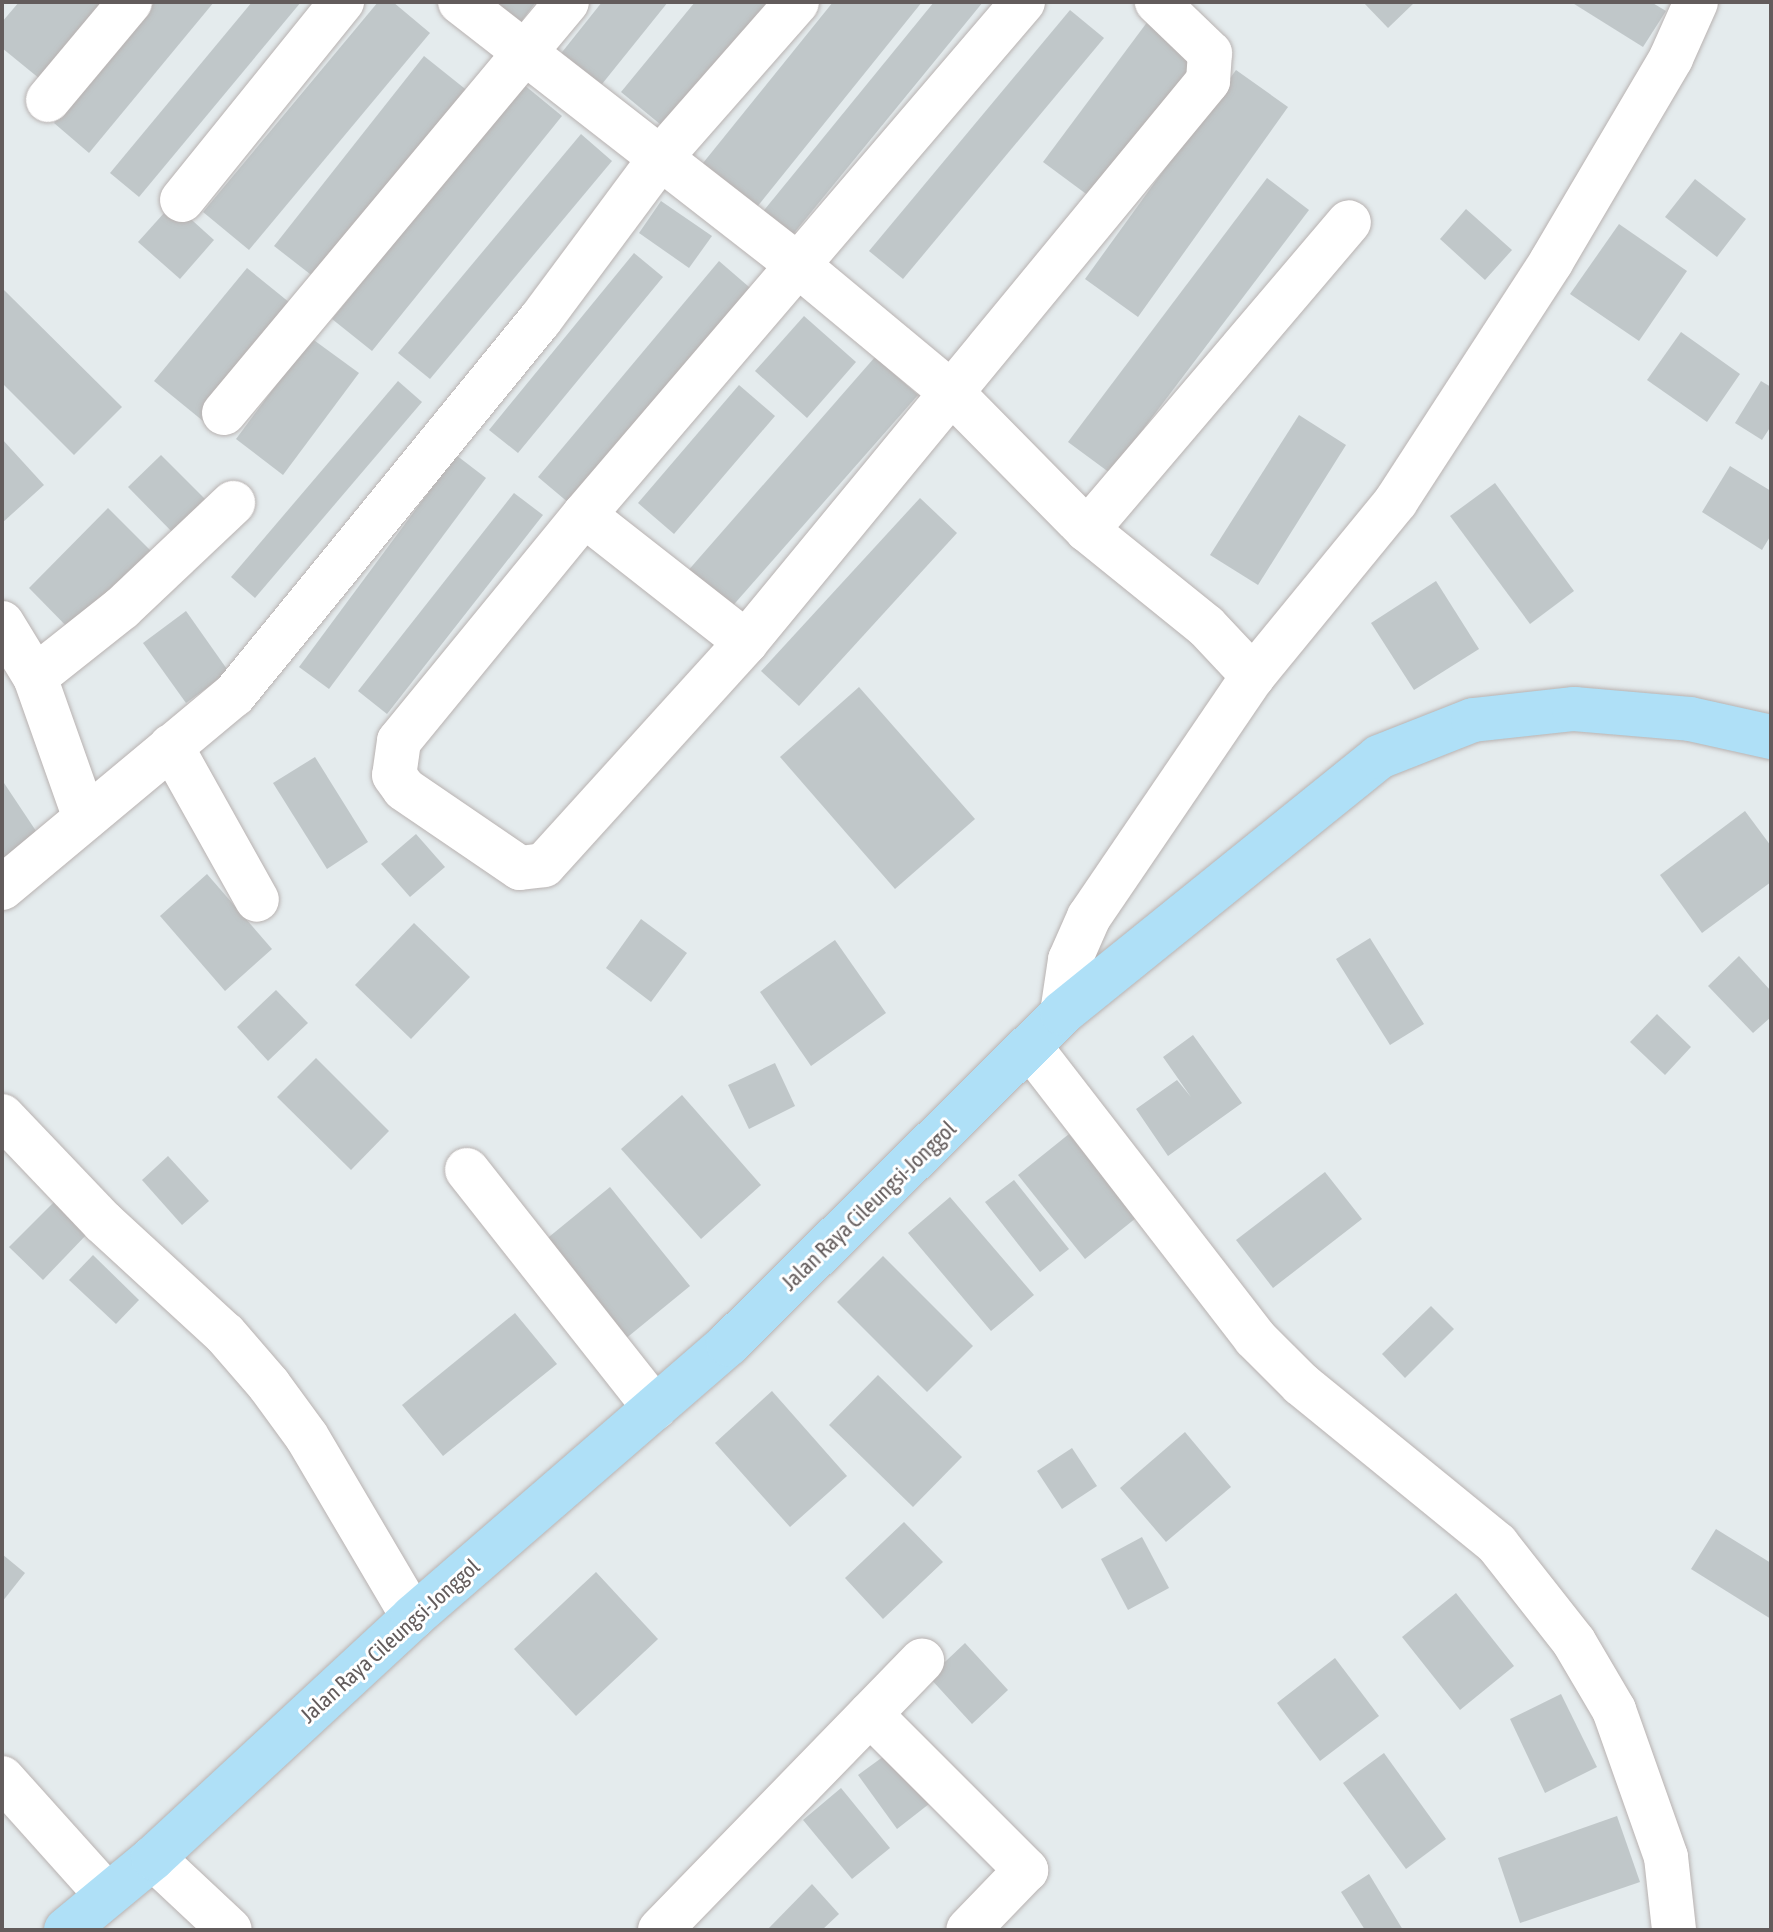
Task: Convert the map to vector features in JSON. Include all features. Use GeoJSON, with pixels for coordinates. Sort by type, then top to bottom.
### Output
{"type":"FeatureCollection","features":[{"type":"Feature","properties":{"kind":"main road","name":"Jalan Raya Cileungsi-Jonggol"},"geometry":{"type":"LineString","coordinates":[[66,1930],[153,1858],[413,1617],[728,1344],[1031,1048],[1062,1013],[1379,757],[1473,720],[1574,709],[1690,719],[1771,737]]}},
{"type":"Feature","properties":{"kind":"street"},"geometry":{"type":"LineString","coordinates":[[48,100],[130,2]]}},
{"type":"Feature","properties":{"kind":"street"},"geometry":{"type":"LineString","coordinates":[[182,200],[342,2]]}},
{"type":"Feature","properties":{"kind":"street"},"geometry":{"type":"LineString","coordinates":[[460,2],[523,55],[661,157],[799,266],[953,394],[1087,530],[1206,626],[1253,676]]}},
{"type":"Feature","properties":{"kind":"street"},"geometry":{"type":"LineString","coordinates":[[224,413],[567,2]]}},
{"type":"Feature","properties":{"kind":"street"},"geometry":{"type":"LineString","coordinates":[[2,888],[234,695],[540,320],[661,157],[797,2]]}},
{"type":"Feature","properties":{"kind":"street"},"geometry":{"type":"LineString","coordinates":[[1023,2],[584,515],[399,741],[394,775],[404,789],[520,868],[544,865],[746,642],[1208,81],[1210,53],[1157,2]]}},
{"type":"Feature","properties":{"kind":"street"},"geometry":{"type":"LineString","coordinates":[[1062,1013],[1070,960],[1089,917],[1253,676],[1396,501],[1551,262],[1671,58],[1696,2]]}},
{"type":"Feature","properties":{"kind":"street"},"geometry":{"type":"LineString","coordinates":[[1087,530],[1349,222]]}},
{"type":"Feature","properties":{"kind":"street"},"geometry":{"type":"LineString","coordinates":[[35,677],[122,608],[233,503]]}},
{"type":"Feature","properties":{"kind":"street"},"geometry":{"type":"LineString","coordinates":[[584,515],[746,642]]}},
{"type":"Feature","properties":{"kind":"street"},"geometry":{"type":"LineString","coordinates":[[2,623],[35,677],[85,818]]}},
{"type":"Feature","properties":{"kind":"street"},"geometry":{"type":"LineString","coordinates":[[171,746],[257,900]]}},
{"type":"Feature","properties":{"kind":"street"},"geometry":{"type":"LineString","coordinates":[[1031,1048],[1255,1338],[1301,1384],[1497,1544],[1574,1642],[1614,1710],[1666,1857],[1674,1930]]}},
{"type":"Feature","properties":{"kind":"street"},"geometry":{"type":"LineString","coordinates":[[2,1116],[103,1222],[225,1334],[269,1385],[307,1437],[413,1617]]}},
{"type":"Feature","properties":{"kind":"street"},"geometry":{"type":"LineString","coordinates":[[467,1170],[655,1408]]}},
{"type":"Feature","properties":{"kind":"street"},"geometry":{"type":"LineString","coordinates":[[660,1930],[922,1661]]}},
{"type":"Feature","properties":{"kind":"street"},"geometry":{"type":"LineString","coordinates":[[870,1714],[1026,1870],[968,1930]]}},
{"type":"Feature","properties":{"kind":"street"},"geometry":{"type":"LineString","coordinates":[[2,1778],[107,1895]]}},
{"type":"Feature","properties":{"kind":"street"},"geometry":{"type":"LineString","coordinates":[[153,1858],[230,1930]]}},
{"type":"Feature","properties":{"kind":"building"},"geometry":{"type":"Polygon","coordinates":[[[19,2],[104,2],[40,79],[2,48],[2,22],[19,2]]]}},
{"type":"Feature","properties":{"kind":"building"},"geometry":{"type":"Polygon","coordinates":[[[155,2],[214,2],[89,153],[54,123],[155,2]]]}},
{"type":"Feature","properties":{"kind":"building"},"geometry":{"type":"Polygon","coordinates":[[[252,2],[301,2],[139,197],[110,173],[252,2]]]}},
{"type":"Feature","properties":{"kind":"building"},"geometry":{"type":"Polygon","coordinates":[[[378,2],[393,2],[430,33],[249,250],[203,212],[378,2]]]}},
{"type":"Feature","properties":{"kind":"building"},"geometry":{"type":"Polygon","coordinates":[[[495,2],[536,2],[521,22],[495,2]]]}},
{"type":"Feature","properties":{"kind":"building"},"geometry":{"type":"Polygon","coordinates":[[[602,2],[668,2],[594,94],[555,61],[602,2]]]}},
{"type":"Feature","properties":{"kind":"building"},"geometry":{"type":"Polygon","coordinates":[[[695,2],[771,2],[666,129],[621,92],[695,2]]]}},
{"type":"Feature","properties":{"kind":"building"},"geometry":{"type":"Polygon","coordinates":[[[833,2],[922,2],[753,212],[699,168],[833,2]]]}},
{"type":"Feature","properties":{"kind":"building"},"geometry":{"type":"Polygon","coordinates":[[[934,2],[983,2],[790,238],[761,214],[934,2]]]}},
{"type":"Feature","properties":{"kind":"building"},"geometry":{"type":"Polygon","coordinates":[[[1363,2],[1415,2],[1388,28],[1363,2]]]}},
{"type":"Feature","properties":{"kind":"building"},"geometry":{"type":"Polygon","coordinates":[[[1571,2],[1651,2],[1666,11],[1643,47],[1571,2]]]}},
{"type":"Feature","properties":{"kind":"building"},"geometry":{"type":"Polygon","coordinates":[[[1070,10],[1104,38],[903,279],[869,251],[1070,10]]]}},
{"type":"Feature","properties":{"kind":"building"},"geometry":{"type":"Polygon","coordinates":[[[1148,21],[1198,57],[1093,199],[1043,162],[1148,21]]]}},
{"type":"Feature","properties":{"kind":"building"},"geometry":{"type":"Polygon","coordinates":[[[424,56],[469,92],[319,281],[274,246],[424,56]]]}},
{"type":"Feature","properties":{"kind":"building"},"geometry":{"type":"Polygon","coordinates":[[[1236,70],[1288,107],[1138,317],[1085,279],[1236,70]]]}},
{"type":"Feature","properties":{"kind":"building"},"geometry":{"type":"Polygon","coordinates":[[[523,84],[562,116],[372,351],[332,319],[523,84]]]}},
{"type":"Feature","properties":{"kind":"building"},"geometry":{"type":"Polygon","coordinates":[[[581,134],[612,161],[430,379],[398,353],[581,134]]]}},
{"type":"Feature","properties":{"kind":"building"},"geometry":{"type":"Polygon","coordinates":[[[1267,178],[1309,210],[1110,473],[1068,442],[1267,178]]]}},
{"type":"Feature","properties":{"kind":"building"},"geometry":{"type":"Polygon","coordinates":[[[1695,179],[1746,219],[1717,257],[1665,217],[1695,179]]]}},
{"type":"Feature","properties":{"kind":"building"},"geometry":{"type":"Polygon","coordinates":[[[661,201],[712,236],[689,268],[639,233],[661,201]]]}},
{"type":"Feature","properties":{"kind":"building"},"geometry":{"type":"Polygon","coordinates":[[[173,203],[214,240],[180,279],[138,242],[173,203]]]}},
{"type":"Feature","properties":{"kind":"building"},"geometry":{"type":"Polygon","coordinates":[[[1466,209],[1512,250],[1485,280],[1440,239],[1466,209]]]}},
{"type":"Feature","properties":{"kind":"building"},"geometry":{"type":"Polygon","coordinates":[[[1619,224],[1687,271],[1639,341],[1570,294],[1619,224]]]}},
{"type":"Feature","properties":{"kind":"building"},"geometry":{"type":"Polygon","coordinates":[[[634,253],[663,277],[518,453],[489,430],[634,253]]]}},
{"type":"Feature","properties":{"kind":"building"},"geometry":{"type":"Polygon","coordinates":[[[719,261],[756,293],[576,509],[538,477],[719,261]]]}},
{"type":"Feature","properties":{"kind":"building"},"geometry":{"type":"Polygon","coordinates":[[[247,268],[295,307],[203,421],[154,381],[247,268]]]}},
{"type":"Feature","properties":{"kind":"building"},"geometry":{"type":"Polygon","coordinates":[[[2,288],[122,407],[74,455],[2,383],[2,288]]]}},
{"type":"Feature","properties":{"kind":"building"},"geometry":{"type":"Polygon","coordinates":[[[804,316],[856,362],[807,418],[755,371],[804,316]]]}},
{"type":"Feature","properties":{"kind":"building"},"geometry":{"type":"Polygon","coordinates":[[[1681,332],[1740,374],[1707,422],[1647,380],[1681,332]]]}},
{"type":"Feature","properties":{"kind":"building"},"geometry":{"type":"Polygon","coordinates":[[[311,338],[359,373],[283,475],[236,439],[311,338]]]}},
{"type":"Feature","properties":{"kind":"building"},"geometry":{"type":"Polygon","coordinates":[[[875,357],[918,395],[729,610],[686,573],[875,357]]]}},
{"type":"Feature","properties":{"kind":"building"},"geometry":{"type":"Polygon","coordinates":[[[398,381],[422,402],[255,598],[231,577],[398,381]]]}},
{"type":"Feature","properties":{"kind":"building"},"geometry":{"type":"Polygon","coordinates":[[[1761,381],[1771,387],[1771,426],[1762,440],[1735,423],[1761,381]]]}},
{"type":"Feature","properties":{"kind":"building"},"geometry":{"type":"Polygon","coordinates":[[[739,385],[775,416],[674,534],[638,503],[739,385]]]}},
{"type":"Feature","properties":{"kind":"building"},"geometry":{"type":"Polygon","coordinates":[[[1299,415],[1346,445],[1258,585],[1210,555],[1299,415]]]}},
{"type":"Feature","properties":{"kind":"building"},"geometry":{"type":"Polygon","coordinates":[[[2,439],[44,485],[2,523],[2,439]]]}},
{"type":"Feature","properties":{"kind":"building"},"geometry":{"type":"Polygon","coordinates":[[[161,455],[210,504],[177,537],[128,487],[161,455]]]}},
{"type":"Feature","properties":{"kind":"building"},"geometry":{"type":"Polygon","coordinates":[[[456,455],[486,478],[329,689],[299,667],[456,455]]]}},
{"type":"Feature","properties":{"kind":"building"},"geometry":{"type":"Polygon","coordinates":[[[1730,466],[1771,491],[1771,535],[1762,550],[1702,512],[1730,466]]]}},
{"type":"Feature","properties":{"kind":"building"},"geometry":{"type":"Polygon","coordinates":[[[1495,483],[1574,591],[1530,624],[1450,516],[1495,483]]]}},
{"type":"Feature","properties":{"kind":"building"},"geometry":{"type":"Polygon","coordinates":[[[514,493],[543,515],[387,714],[358,691],[514,493]]]}},
{"type":"Feature","properties":{"kind":"building"},"geometry":{"type":"Polygon","coordinates":[[[920,498],[957,533],[799,706],[761,671],[920,498]]]}},
{"type":"Feature","properties":{"kind":"building"},"geometry":{"type":"Polygon","coordinates":[[[108,508],[158,558],[79,639],[29,588],[108,508]]]}},
{"type":"Feature","properties":{"kind":"building"},"geometry":{"type":"Polygon","coordinates":[[[1436,581],[1479,649],[1414,690],[1371,623],[1436,581]]]}},
{"type":"Feature","properties":{"kind":"building"},"geometry":{"type":"Polygon","coordinates":[[[186,611],[229,672],[186,703],[143,643],[186,611]]]}},
{"type":"Feature","properties":{"kind":"building"},"geometry":{"type":"Polygon","coordinates":[[[859,687],[975,819],[895,889],[780,757],[859,687]]]}},
{"type":"Feature","properties":{"kind":"building"},"geometry":{"type":"Polygon","coordinates":[[[315,757],[368,842],[327,869],[273,783],[315,757]]]}},
{"type":"Feature","properties":{"kind":"building"},"geometry":{"type":"Polygon","coordinates":[[[2,780],[46,846],[2,875],[2,780]]]}},
{"type":"Feature","properties":{"kind":"building"},"geometry":{"type":"Polygon","coordinates":[[[1745,811],[1771,846],[1771,882],[1702,933],[1660,875],[1745,811]]]}},
{"type":"Feature","properties":{"kind":"building"},"geometry":{"type":"Polygon","coordinates":[[[416,834],[445,867],[410,897],[381,864],[416,834]]]}},
{"type":"Feature","properties":{"kind":"building"},"geometry":{"type":"Polygon","coordinates":[[[207,874],[272,949],[225,991],[160,916],[207,874]]]}},
{"type":"Feature","properties":{"kind":"building"},"geometry":{"type":"Polygon","coordinates":[[[641,919],[687,953],[651,1002],[606,968],[641,919]]]}},
{"type":"Feature","properties":{"kind":"building"},"geometry":{"type":"Polygon","coordinates":[[[414,923],[470,977],[411,1039],[355,985],[414,923]]]}},
{"type":"Feature","properties":{"kind":"building"},"geometry":{"type":"Polygon","coordinates":[[[1370,938],[1424,1024],[1390,1045],[1336,959],[1370,938]]]}},
{"type":"Feature","properties":{"kind":"building"},"geometry":{"type":"Polygon","coordinates":[[[835,940],[886,1013],[811,1066],[760,992],[835,940]]]}},
{"type":"Feature","properties":{"kind":"building"},"geometry":{"type":"Polygon","coordinates":[[[1739,956],[1771,991],[1771,1017],[1753,1033],[1708,986],[1739,956]]]}},
{"type":"Feature","properties":{"kind":"building"},"geometry":{"type":"Polygon","coordinates":[[[276,990],[308,1023],[268,1061],[237,1027],[276,990]]]}},
{"type":"Feature","properties":{"kind":"building"},"geometry":{"type":"Polygon","coordinates":[[[1657,1014],[1691,1047],[1665,1075],[1630,1042],[1657,1014]]]}},
{"type":"Feature","properties":{"kind":"building"},"geometry":{"type":"Polygon","coordinates":[[[1193,1035],[1242,1103],[1168,1156],[1136,1109],[1177,1080],[1191,1097],[1163,1057],[1193,1035]]]}},
{"type":"Feature","properties":{"kind":"building"},"geometry":{"type":"Polygon","coordinates":[[[316,1058],[389,1131],[351,1170],[277,1097],[316,1058]]]}},
{"type":"Feature","properties":{"kind":"building"},"geometry":{"type":"Polygon","coordinates":[[[775,1063],[795,1106],[749,1129],[728,1085],[775,1063]]]}},
{"type":"Feature","properties":{"kind":"building"},"geometry":{"type":"Polygon","coordinates":[[[682,1095],[761,1185],[701,1239],[621,1149],[682,1095]]]}},
{"type":"Feature","properties":{"kind":"building"},"geometry":{"type":"Polygon","coordinates":[[[1069,1134],[1136,1218],[1085,1259],[1018,1175],[1069,1134]]]}},
{"type":"Feature","properties":{"kind":"building"},"geometry":{"type":"Polygon","coordinates":[[[168,1156],[209,1201],[182,1225],[142,1180],[168,1156]]]}},
{"type":"Feature","properties":{"kind":"building"},"geometry":{"type":"Polygon","coordinates":[[[1325,1172],[1362,1219],[1273,1288],[1236,1240],[1325,1172]]]}},
{"type":"Feature","properties":{"kind":"building"},"geometry":{"type":"Polygon","coordinates":[[[1014,1180],[1069,1249],[1040,1272],[985,1202],[1014,1180]]]}},
{"type":"Feature","properties":{"kind":"building"},"geometry":{"type":"Polygon","coordinates":[[[610,1187],[690,1286],[624,1340],[544,1241],[610,1187]]]}},
{"type":"Feature","properties":{"kind":"building"},"geometry":{"type":"Polygon","coordinates":[[[950,1197],[1034,1295],[991,1331],[908,1233],[950,1197]]]}},
{"type":"Feature","properties":{"kind":"building"},"geometry":{"type":"Polygon","coordinates":[[[55,1201],[88,1233],[43,1280],[9,1247],[55,1201]]]}},
{"type":"Feature","properties":{"kind":"building"},"geometry":{"type":"Polygon","coordinates":[[[93,1255],[139,1300],[116,1324],[69,1280],[93,1255]]]}},
{"type":"Feature","properties":{"kind":"building"},"geometry":{"type":"Polygon","coordinates":[[[883,1256],[973,1346],[927,1392],[837,1302],[883,1256]]]}},
{"type":"Feature","properties":{"kind":"building"},"geometry":{"type":"Polygon","coordinates":[[[1431,1306],[1454,1329],[1405,1378],[1382,1354],[1431,1306]]]}},
{"type":"Feature","properties":{"kind":"building"},"geometry":{"type":"Polygon","coordinates":[[[515,1313],[557,1364],[443,1456],[402,1405],[515,1313]]]}},
{"type":"Feature","properties":{"kind":"building"},"geometry":{"type":"Polygon","coordinates":[[[878,1375],[962,1457],[913,1507],[829,1425],[878,1375]]]}},
{"type":"Feature","properties":{"kind":"building"},"geometry":{"type":"Polygon","coordinates":[[[772,1391],[847,1476],[790,1527],[715,1443],[772,1391]]]}},
{"type":"Feature","properties":{"kind":"building"},"geometry":{"type":"Polygon","coordinates":[[[1185,1432],[1231,1487],[1166,1542],[1120,1488],[1185,1432]]]}},
{"type":"Feature","properties":{"kind":"building"},"geometry":{"type":"Polygon","coordinates":[[[1072,1448],[1097,1486],[1062,1509],[1037,1471],[1072,1448]]]}},
{"type":"Feature","properties":{"kind":"building"},"geometry":{"type":"Polygon","coordinates":[[[904,1522],[943,1562],[883,1619],[845,1578],[904,1522]]]}},
{"type":"Feature","properties":{"kind":"building"},"geometry":{"type":"Polygon","coordinates":[[[1716,1529],[1771,1563],[1771,1619],[1691,1569],[1716,1529]]]}},
{"type":"Feature","properties":{"kind":"building"},"geometry":{"type":"Polygon","coordinates":[[[1142,1537],[1169,1588],[1128,1610],[1101,1559],[1142,1537]]]}},
{"type":"Feature","properties":{"kind":"building"},"geometry":{"type":"Polygon","coordinates":[[[2,1554],[25,1573],[2,1602],[2,1554]]]}},
{"type":"Feature","properties":{"kind":"building"},"geometry":{"type":"Polygon","coordinates":[[[596,1572],[658,1639],[576,1716],[514,1649],[596,1572]]]}},
{"type":"Feature","properties":{"kind":"building"},"geometry":{"type":"Polygon","coordinates":[[[1456,1593],[1514,1666],[1460,1710],[1402,1637],[1456,1593]]]}},
{"type":"Feature","properties":{"kind":"building"},"geometry":{"type":"Polygon","coordinates":[[[965,1643],[1008,1690],[972,1724],[929,1677],[965,1643]]]}},
{"type":"Feature","properties":{"kind":"building"},"geometry":{"type":"Polygon","coordinates":[[[1335,1658],[1379,1716],[1320,1761],[1277,1703],[1335,1658]]]}},
{"type":"Feature","properties":{"kind":"building"},"geometry":{"type":"Polygon","coordinates":[[[1561,1694],[1597,1767],[1545,1793],[1510,1719],[1561,1694]]]}},
{"type":"Feature","properties":{"kind":"building"},"geometry":{"type":"Polygon","coordinates":[[[891,1751],[929,1804],[897,1829],[858,1775],[891,1751]]]}},
{"type":"Feature","properties":{"kind":"building"},"geometry":{"type":"Polygon","coordinates":[[[1384,1753],[1446,1839],[1406,1869],[1343,1783],[1384,1753]]]}},
{"type":"Feature","properties":{"kind":"building"},"geometry":{"type":"Polygon","coordinates":[[[841,1788],[890,1848],[852,1879],[803,1820],[841,1788]]]}},
{"type":"Feature","properties":{"kind":"building"},"geometry":{"type":"Polygon","coordinates":[[[1617,1816],[1640,1882],[1520,1923],[1498,1858],[1617,1816]]]}},
{"type":"Feature","properties":{"kind":"building"},"geometry":{"type":"Polygon","coordinates":[[[1369,1874],[1403,1930],[1365,1930],[1341,1892],[1369,1874]]]}},
{"type":"Feature","properties":{"kind":"building"},"geometry":{"type":"Polygon","coordinates":[[[812,1884],[839,1914],[822,1930],[767,1930],[812,1884]]]}}]}
